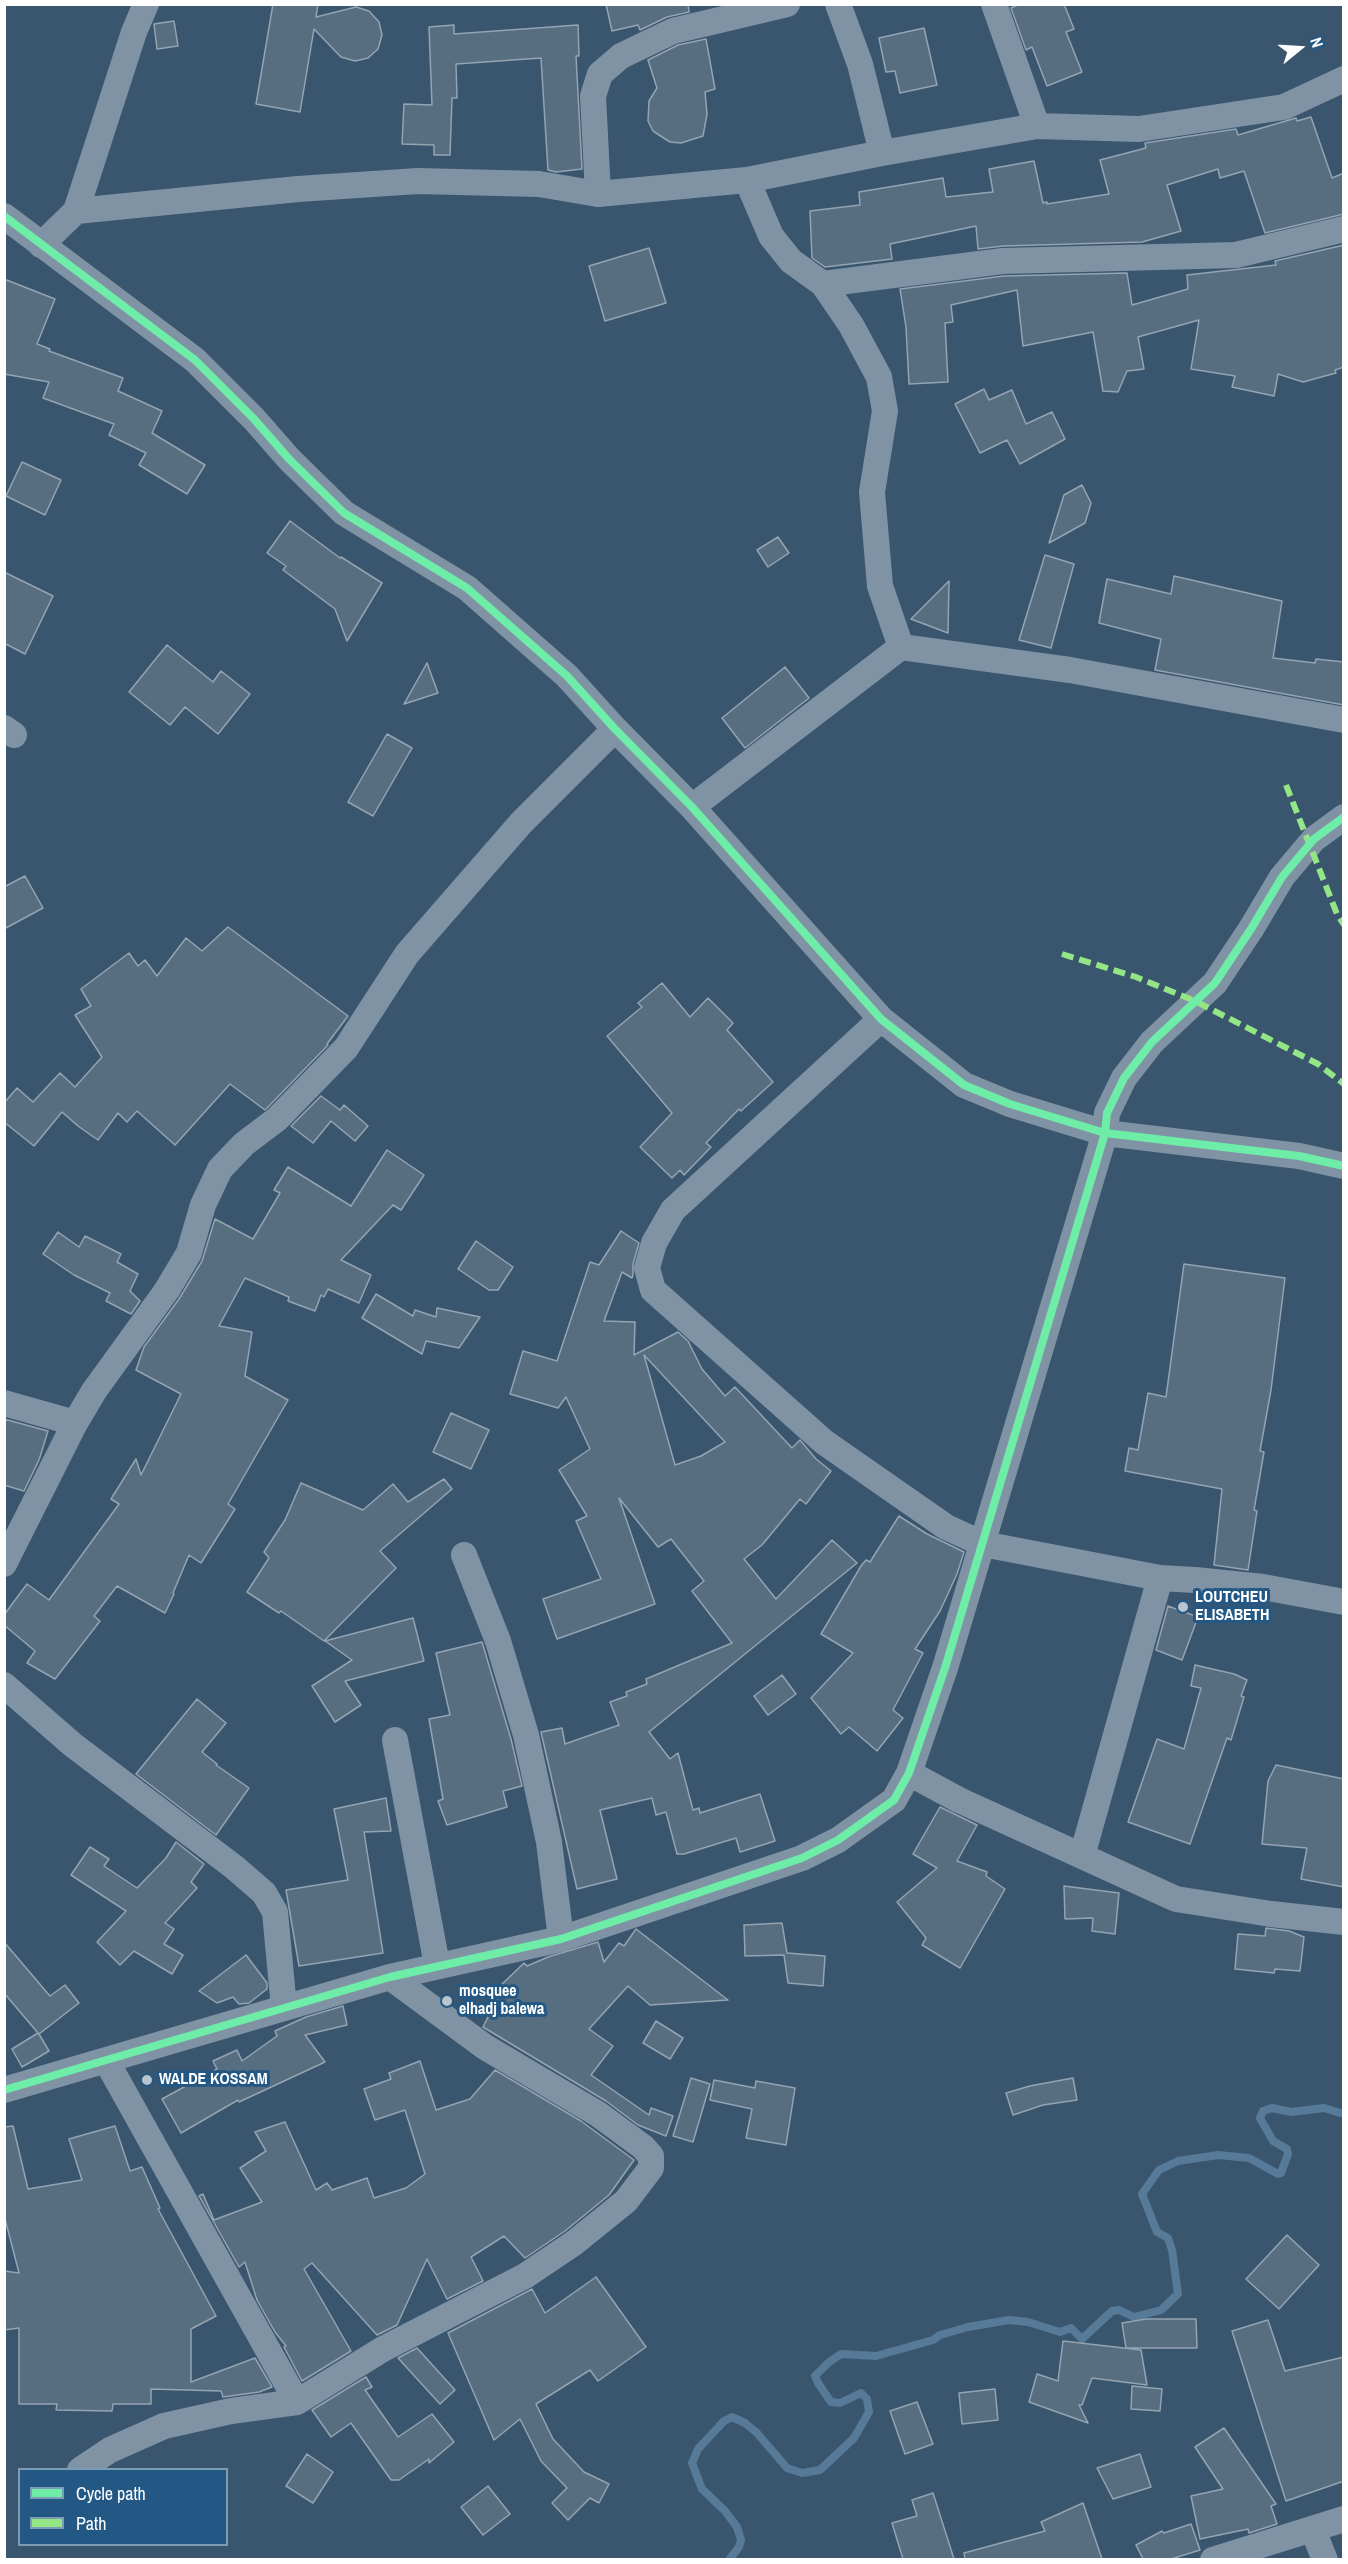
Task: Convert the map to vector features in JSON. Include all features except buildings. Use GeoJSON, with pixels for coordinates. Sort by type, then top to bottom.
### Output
{"type":"FeatureCollection","features":[{"type":"Feature","properties":{"kind":"street"},"geometry":{"type":"LineString","coordinates":[[41,245],[76,211],[134,32],[146,4]]}},
{"type":"Feature","properties":{"kind":"street"},"geometry":{"type":"LineString","coordinates":[[598,194],[593,96],[600,74],[621,56],[673,31],[787,4]]}},
{"type":"Feature","properties":{"kind":"street"},"geometry":{"type":"LineString","coordinates":[[838,4],[860,64],[882,153]]}},
{"type":"Feature","properties":{"kind":"street"},"geometry":{"type":"LineString","coordinates":[[994,4],[1037,126]]}},
{"type":"Feature","properties":{"kind":"street"},"geometry":{"type":"LineString","coordinates":[[76,211],[298,189],[418,181],[539,184],[598,194],[747,180],[882,153],[1037,126],[1139,129],[1284,107],[1344,78]]}},
{"type":"Feature","properties":{"kind":"street"},"geometry":{"type":"LineString","coordinates":[[747,180],[771,236],[791,261],[823,284],[851,325],[879,377],[885,411],[872,492],[880,586],[901,647]]}},
{"type":"Feature","properties":{"kind":"street"},"geometry":{"type":"LineString","coordinates":[[4,216],[195,360],[344,513],[406,548],[467,588],[567,676],[615,729],[692,807],[881,1019],[964,1085],[1011,1104],[1105,1133],[1299,1156],[1344,1166]]}},
{"type":"Feature","properties":{"kind":"street"},"geometry":{"type":"LineString","coordinates":[[823,284],[1003,261],[1236,255],[1344,229]]}},
{"type":"Feature","properties":{"kind":"street"},"geometry":{"type":"LineString","coordinates":[[692,807],[901,647],[1070,670],[1344,720]]}},
{"type":"Feature","properties":{"kind":"street"},"geometry":{"type":"LineString","coordinates":[[4,1564],[75,1422],[94,1391],[167,1290],[189,1253],[203,1205],[220,1169],[244,1144],[277,1119],[346,1048],[407,954],[521,823],[615,729]]}},
{"type":"Feature","properties":{"kind":"street"},"geometry":{"type":"LineString","coordinates":[[4,2090],[107,2062],[167,2041],[390,1977],[561,1939],[802,1858],[838,1840],[894,1800],[909,1773],[945,1668],[1105,1133],[1107,1113],[1124,1078],[1152,1042],[1215,983],[1282,877],[1314,839],[1344,817]]}},
{"type":"Feature","properties":{"kind":"street"},"geometry":{"type":"LineString","coordinates":[[881,1019],[673,1210],[654,1243],[647,1268],[653,1290],[824,1443],[946,1527],[983,1544],[1160,1578],[1263,1587],[1344,1602]]}},
{"type":"Feature","properties":{"kind":"street"},"geometry":{"type":"LineString","coordinates":[[4,1403],[75,1422]]}},
{"type":"Feature","properties":{"kind":"street"},"geometry":{"type":"LineString","coordinates":[[464,1555],[498,1641],[526,1735],[549,1842],[561,1939]]}},
{"type":"Feature","properties":{"kind":"street"},"geometry":{"type":"LineString","coordinates":[[1082,1856],[1160,1578]]}},
{"type":"Feature","properties":{"kind":"street"},"geometry":{"type":"LineString","coordinates":[[4,1685],[73,1745],[216,1852],[264,1893],[275,1912],[284,2008]]}},
{"type":"Feature","properties":{"kind":"street"},"geometry":{"type":"LineString","coordinates":[[395,1740],[437,1965]]}},
{"type":"Feature","properties":{"kind":"street"},"geometry":{"type":"LineString","coordinates":[[909,1773],[959,1800],[1176,1899],[1271,1914],[1344,1922]]}},
{"type":"Feature","properties":{"kind":"street"},"geometry":{"type":"LineString","coordinates":[[82,2468],[110,2450],[164,2426],[231,2411],[297,2402],[383,2349],[525,2276],[574,2243],[626,2201],[651,2168],[651,2156],[643,2147],[598,2114],[485,2047],[390,1977]]}},
{"type":"Feature","properties":{"kind":"street"},"geometry":{"type":"LineString","coordinates":[[107,2062],[297,2402]]}},
{"type":"Feature","properties":{"kind":"street"},"geometry":{"type":"LineString","coordinates":[[1212,2559],[1344,2519]]}},
{"type":"Feature","properties":{"kind":"street"},"geometry":{"type":"LineString","coordinates":[[1313,2530],[1325,2559]]}},
{"type":"Feature","properties":{"kind":"waterway"},"geometry":{"type":"LineString","coordinates":[[729,2560],[739,2547],[741,2540],[737,2527],[725,2511],[702,2489],[692,2463],[698,2449],[724,2421],[732,2417],[745,2423],[757,2433],[787,2468],[802,2473],[820,2470],[854,2438],[869,2412],[867,2399],[861,2393],[840,2403],[831,2402],[818,2383],[815,2376],[841,2354],[876,2356],[933,2340],[940,2335],[968,2327],[1009,2320],[1028,2322],[1060,2332],[1071,2328],[1082,2339],[1112,2311],[1119,2310],[1134,2317],[1161,2310],[1178,2294],[1172,2250],[1168,2238],[1157,2232],[1142,2194],[1159,2170],[1178,2161],[1218,2155],[1249,2158],[1278,2174],[1281,2173],[1288,2154],[1287,2149],[1273,2141],[1260,2118],[1263,2111],[1272,2108],[1291,2112],[1324,2108],[1344,2114]]}},
{"type":"Feature","properties":{"kind":"marked path"},"geometry":{"type":"LineString","coordinates":[[1286,785],[1337,914],[1344,925]]}},
{"type":"Feature","properties":{"kind":"marked path"},"geometry":{"type":"LineString","coordinates":[[1062,954],[1136,977],[1195,1001],[1318,1064],[1344,1084]]}},
{"type":"Feature","properties":{"kind":"cycle path"},"geometry":{"type":"LineString","coordinates":[[4,216],[195,360],[344,513],[467,588],[567,676],[615,729],[692,807],[881,1019],[964,1085],[1010,1104],[1105,1133],[1299,1156],[1344,1166]]}},
{"type":"Feature","properties":{"kind":"cycle path"},"geometry":{"type":"LineString","coordinates":[[4,2090],[390,1977],[561,1939],[802,1858],[838,1840],[894,1800],[909,1773],[945,1668],[1105,1133],[1107,1113],[1124,1078],[1152,1042],[1215,983],[1282,877],[1314,839],[1344,817]]}},
{"type":"Feature","properties":{"kind":"place","name":"LOUTCHEU ELISABETH"},"geometry":{"type":"Point","coordinates":[1183,1607]}},
{"type":"Feature","properties":{"kind":"place","name":"mosquee elhadj balewa"},"geometry":{"type":"Point","coordinates":[447,2001]}},
{"type":"Feature","properties":{"kind":"place","name":"WALDE KOSSAM"},"geometry":{"type":"Point","coordinates":[147,2080]}}]}
